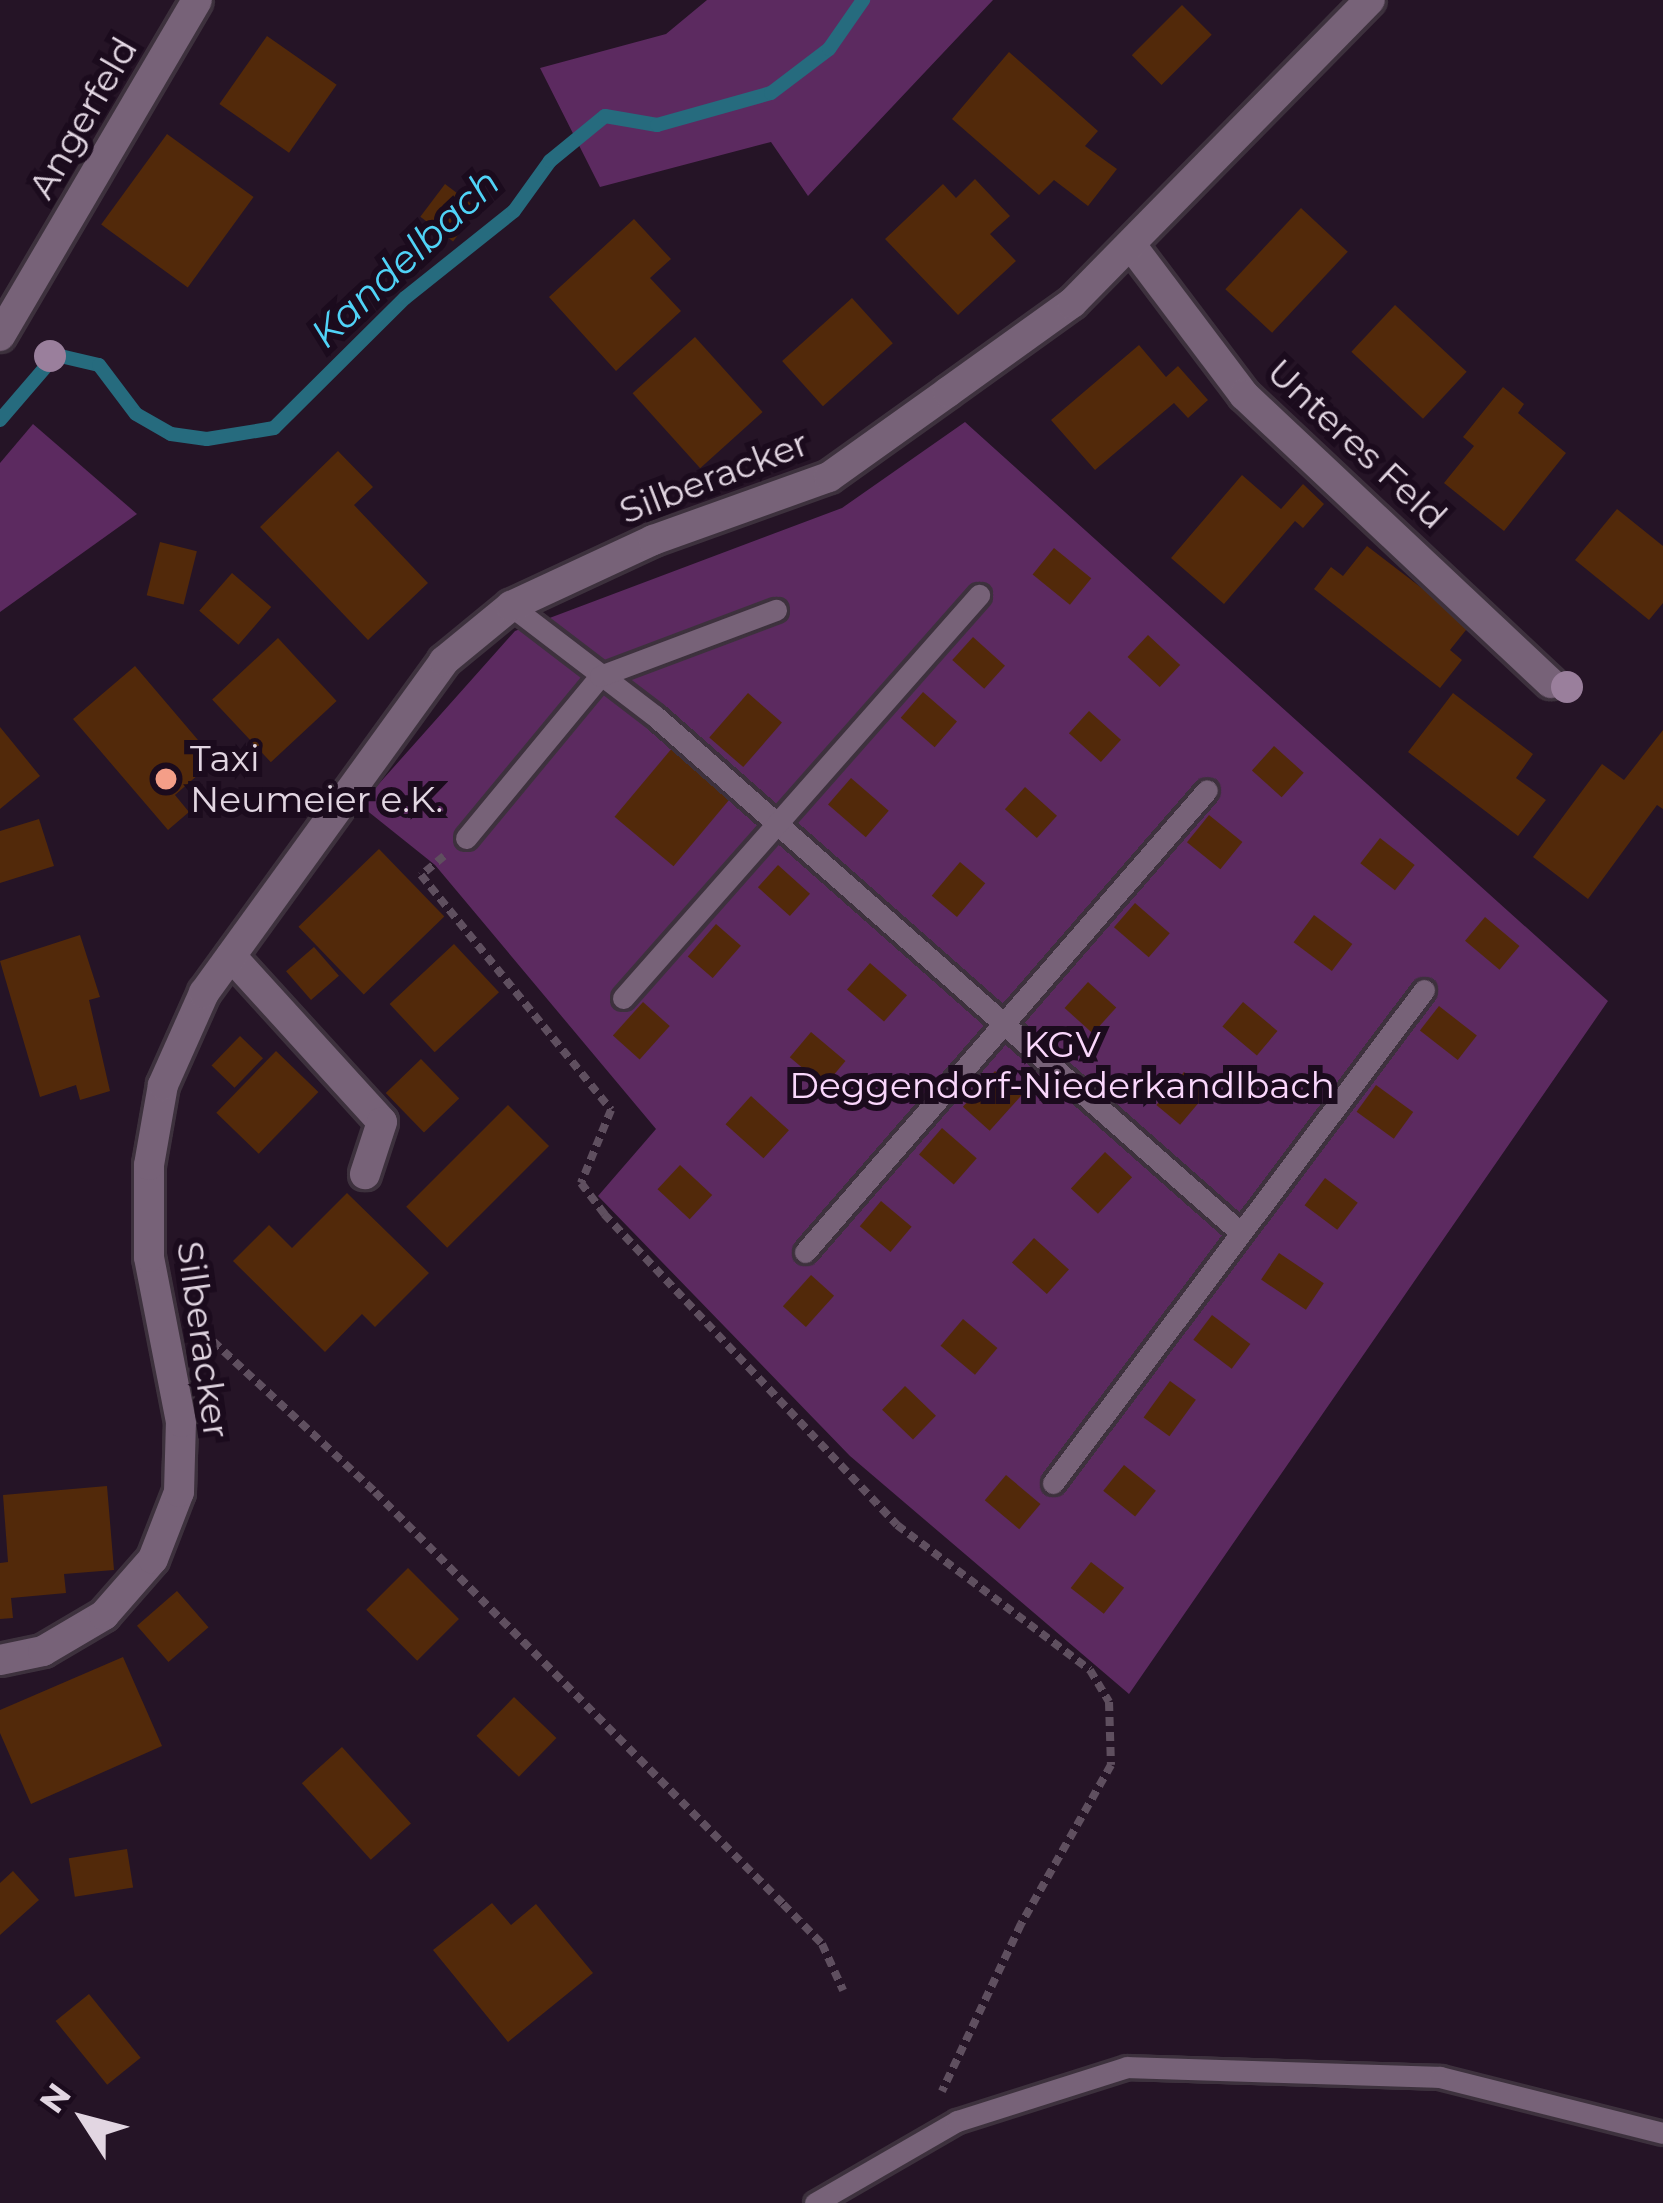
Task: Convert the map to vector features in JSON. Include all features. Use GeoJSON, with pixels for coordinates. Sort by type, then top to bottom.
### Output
{"type":"FeatureCollection","features":[{"type":"Feature","properties":{"kind":"street","name":"Angerfeld"},"geometry":{"type":"LineString","coordinates":[[0,336],[197,0]]}},
{"type":"Feature","properties":{"kind":"street","name":"Silberacker"},"geometry":{"type":"LineString","coordinates":[[0,1660],[43,1651],[104,1616],[153,1559],[179,1492],[181,1422],[149,1257],[149,1165],[163,1084],[231,956],[444,661],[511,606],[653,540],[829,477],[1072,303],[1370,0]]}},
{"type":"Feature","properties":{"kind":"street","name":"Unteres Feld"},"geometry":{"type":"LineString","coordinates":[[1131,245],[1244,395],[1550,682]]}},
{"type":"Feature","properties":{"kind":"street"},"geometry":{"type":"LineString","coordinates":[[231,956],[382,1122],[365,1174]]}},
{"type":"Feature","properties":{"kind":"lane"},"geometry":{"type":"LineString","coordinates":[[623,998],[980,595]]}},
{"type":"Feature","properties":{"kind":"lane"},"geometry":{"type":"LineString","coordinates":[[511,606],[776,825],[1241,1233]]}},
{"type":"Feature","properties":{"kind":"lane"},"geometry":{"type":"LineString","coordinates":[[466,838],[600,676],[776,610]]}},
{"type":"Feature","properties":{"kind":"lane"},"geometry":{"type":"LineString","coordinates":[[805,1252],[1207,790]]}},
{"type":"Feature","properties":{"kind":"lane"},"geometry":{"type":"LineString","coordinates":[[1053,1483],[1424,990]]}},
{"type":"Feature","properties":{"kind":"lane"},"geometry":{"type":"LineString","coordinates":[[815,2203],[957,2121],[1127,2067],[1440,2077],[1663,2133]]}},
{"type":"Feature","properties":{"kind":"path"},"geometry":{"type":"LineString","coordinates":[[466,838],[421,875],[611,1110],[581,1183],[747,1373],[897,1525],[1090,1670],[1109,1702],[1111,1766],[1022,1924],[941,2093]]}},
{"type":"Feature","properties":{"kind":"path"},"geometry":{"type":"LineString","coordinates":[[162,1323],[202,1331],[375,1492],[822,1944],[843,1990]]}},
{"type":"Feature","properties":{"kind":"green space"},"geometry":{"type":"Polygon","coordinates":[[[707,0],[993,0],[808,196],[771,142],[600,187],[540,68],[666,34],[707,0]]]}},
{"type":"Feature","properties":{"kind":"green space","name":"KGV Deggendorf-Niederkandlbach"},"geometry":{"type":"Polygon","coordinates":[[[965,422],[1608,1001],[1129,1694],[850,1456],[598,1196],[656,1129],[435,865],[360,805],[515,631],[842,508],[965,422]]]}},
{"type":"Feature","properties":{"kind":"green space"},"geometry":{"type":"Polygon","coordinates":[[[33,424],[137,514],[0,612],[0,463],[33,424]]]}},
{"type":"Feature","properties":{"kind":"building"},"geometry":{"type":"Polygon","coordinates":[[[1182,5],[1212,35],[1161,85],[1132,55],[1182,5]]]}},
{"type":"Feature","properties":{"kind":"building"},"geometry":{"type":"Polygon","coordinates":[[[267,36],[337,85],[289,153],[219,104],[267,36]]]}},
{"type":"Feature","properties":{"kind":"building"},"geometry":{"type":"Polygon","coordinates":[[[1009,52],[1098,131],[1085,146],[1117,169],[1088,206],[1054,180],[1039,195],[952,119],[1009,52]]]}},
{"type":"Feature","properties":{"kind":"building"},"geometry":{"type":"Polygon","coordinates":[[[167,134],[254,197],[188,288],[101,225],[167,134]]]}},
{"type":"Feature","properties":{"kind":"building"},"geometry":{"type":"Polygon","coordinates":[[[975,179],[1010,216],[990,234],[1016,261],[958,315],[885,239],[943,184],[956,198],[975,179]]]}},
{"type":"Feature","properties":{"kind":"building"},"geometry":{"type":"Polygon","coordinates":[[[445,184],[478,209],[453,241],[420,217],[445,184]]]}},
{"type":"Feature","properties":{"kind":"building"},"geometry":{"type":"Polygon","coordinates":[[[1301,208],[1348,252],[1272,333],[1225,289],[1301,208]]]}},
{"type":"Feature","properties":{"kind":"building"},"geometry":{"type":"Polygon","coordinates":[[[634,219],[671,259],[650,278],[681,311],[616,371],[549,297],[634,219]]]}},
{"type":"Feature","properties":{"kind":"building"},"geometry":{"type":"Polygon","coordinates":[[[852,298],[893,343],[823,406],[782,361],[852,298]]]}},
{"type":"Feature","properties":{"kind":"building"},"geometry":{"type":"Polygon","coordinates":[[[1395,305],[1467,372],[1423,419],[1351,352],[1395,305]]]}},
{"type":"Feature","properties":{"kind":"building"},"geometry":{"type":"Polygon","coordinates":[[[695,337],[763,412],[700,468],[633,393],[695,337]]]}},
{"type":"Feature","properties":{"kind":"building"},"geometry":{"type":"Polygon","coordinates":[[[1139,345],[1166,377],[1178,366],[1208,400],[1188,418],[1174,403],[1095,470],[1051,420],[1139,345]]]}},
{"type":"Feature","properties":{"kind":"building"},"geometry":{"type":"Polygon","coordinates":[[[1503,387],[1524,404],[1518,413],[1566,453],[1504,531],[1444,483],[1474,446],[1463,437],[1503,387]]]}},
{"type":"Feature","properties":{"kind":"building"},"geometry":{"type":"Polygon","coordinates":[[[338,451],[373,487],[354,505],[428,583],[368,640],[260,527],[338,451]]]}},
{"type":"Feature","properties":{"kind":"building"},"geometry":{"type":"Polygon","coordinates":[[[1242,475],[1281,509],[1303,484],[1324,504],[1303,528],[1295,521],[1224,604],[1171,558],[1242,475]]]}},
{"type":"Feature","properties":{"kind":"building"},"geometry":{"type":"Polygon","coordinates":[[[1617,509],[1663,546],[1663,603],[1649,620],[1575,560],[1617,509]]]}},
{"type":"Feature","properties":{"kind":"building"},"geometry":{"type":"Polygon","coordinates":[[[160,542],[197,551],[184,605],[147,595],[160,542]]]}},
{"type":"Feature","properties":{"kind":"building"},"geometry":{"type":"Polygon","coordinates":[[[1367,546],[1470,625],[1450,650],[1462,660],[1440,688],[1314,589],[1331,567],[1343,576],[1367,546]]]}},
{"type":"Feature","properties":{"kind":"building"},"geometry":{"type":"Polygon","coordinates":[[[1054,548],[1091,578],[1070,605],[1033,574],[1054,548]]]}},
{"type":"Feature","properties":{"kind":"building"},"geometry":{"type":"Polygon","coordinates":[[[232,573],[271,607],[238,645],[199,611],[232,573]]]}},
{"type":"Feature","properties":{"kind":"building"},"geometry":{"type":"Polygon","coordinates":[[[1148,635],[1180,665],[1160,687],[1128,657],[1148,635]]]}},
{"type":"Feature","properties":{"kind":"building"},"geometry":{"type":"Polygon","coordinates":[[[973,637],[1005,666],[984,689],[952,660],[973,637]]]}},
{"type":"Feature","properties":{"kind":"building"},"geometry":{"type":"Polygon","coordinates":[[[278,638],[337,701],[271,762],[212,699],[278,638]]]}},
{"type":"Feature","properties":{"kind":"building"},"geometry":{"type":"Polygon","coordinates":[[[135,666],[215,760],[175,795],[189,812],[168,830],[73,719],[135,666]]]}},
{"type":"Feature","properties":{"kind":"building"},"geometry":{"type":"Polygon","coordinates":[[[923,692],[957,722],[935,747],[901,718],[923,692]]]}},
{"type":"Feature","properties":{"kind":"building"},"geometry":{"type":"Polygon","coordinates":[[[748,693],[782,723],[743,767],[709,738],[748,693]]]}},
{"type":"Feature","properties":{"kind":"building"},"geometry":{"type":"Polygon","coordinates":[[[1453,693],[1533,754],[1516,778],[1546,800],[1518,836],[1408,752],[1453,693]]]}},
{"type":"Feature","properties":{"kind":"building"},"geometry":{"type":"Polygon","coordinates":[[[1089,711],[1121,740],[1101,762],[1069,733],[1089,711]]]}},
{"type":"Feature","properties":{"kind":"building"},"geometry":{"type":"Polygon","coordinates":[[[0,727],[40,776],[0,809],[0,727]]]}},
{"type":"Feature","properties":{"kind":"building"},"geometry":{"type":"Polygon","coordinates":[[[1663,730],[1663,809],[1657,805],[1588,899],[1533,857],[1602,764],[1624,780],[1663,730]]]}},
{"type":"Feature","properties":{"kind":"building"},"geometry":{"type":"Polygon","coordinates":[[[1274,746],[1304,773],[1282,797],[1252,771],[1274,746]]]}},
{"type":"Feature","properties":{"kind":"building"},"geometry":{"type":"Polygon","coordinates":[[[673,747],[732,796],[673,866],[615,817],[673,747]]]}},
{"type":"Feature","properties":{"kind":"building"},"geometry":{"type":"Polygon","coordinates":[[[851,778],[889,811],[866,837],[828,804],[851,778]]]}},
{"type":"Feature","properties":{"kind":"building"},"geometry":{"type":"Polygon","coordinates":[[[1025,787],[1057,816],[1037,838],[1005,809],[1025,787]]]}},
{"type":"Feature","properties":{"kind":"building"},"geometry":{"type":"Polygon","coordinates":[[[1209,815],[1242,842],[1220,869],[1187,842],[1209,815]]]}},
{"type":"Feature","properties":{"kind":"building"},"geometry":{"type":"Polygon","coordinates":[[[39,819],[54,866],[0,883],[0,831],[39,819]]]}},
{"type":"Feature","properties":{"kind":"building"},"geometry":{"type":"Polygon","coordinates":[[[1380,838],[1415,865],[1395,890],[1360,863],[1380,838]]]}},
{"type":"Feature","properties":{"kind":"building"},"geometry":{"type":"Polygon","coordinates":[[[379,849],[444,917],[364,994],[298,927],[379,849]]]}},
{"type":"Feature","properties":{"kind":"building"},"geometry":{"type":"Polygon","coordinates":[[[960,862],[985,883],[957,917],[932,896],[960,862]]]}},
{"type":"Feature","properties":{"kind":"building"},"geometry":{"type":"Polygon","coordinates":[[[778,865],[810,894],[790,916],[758,887],[778,865]]]}},
{"type":"Feature","properties":{"kind":"building"},"geometry":{"type":"Polygon","coordinates":[[[1135,903],[1170,933],[1149,957],[1114,927],[1135,903]]]}},
{"type":"Feature","properties":{"kind":"building"},"geometry":{"type":"Polygon","coordinates":[[[1314,915],[1352,944],[1332,971],[1294,942],[1314,915]]]}},
{"type":"Feature","properties":{"kind":"building"},"geometry":{"type":"Polygon","coordinates":[[[1485,917],[1519,946],[1500,970],[1465,941],[1485,917]]]}},
{"type":"Feature","properties":{"kind":"building"},"geometry":{"type":"Polygon","coordinates":[[[716,924],[741,946],[713,978],[688,956],[716,924]]]}},
{"type":"Feature","properties":{"kind":"building"},"geometry":{"type":"Polygon","coordinates":[[[80,935],[100,997],[89,1000],[110,1091],[80,1100],[76,1085],[40,1097],[0,961],[80,935]]]}},
{"type":"Feature","properties":{"kind":"building"},"geometry":{"type":"Polygon","coordinates":[[[454,944],[499,992],[435,1052],[390,1004],[454,944]]]}},
{"type":"Feature","properties":{"kind":"building"},"geometry":{"type":"Polygon","coordinates":[[[314,947],[339,976],[311,1000],[286,971],[314,947]]]}},
{"type":"Feature","properties":{"kind":"building"},"geometry":{"type":"Polygon","coordinates":[[[870,963],[907,995],[884,1022],[847,989],[870,963]]]}},
{"type":"Feature","properties":{"kind":"building"},"geometry":{"type":"Polygon","coordinates":[[[1088,982],[1116,1007],[1093,1033],[1065,1008],[1088,982]]]}},
{"type":"Feature","properties":{"kind":"building"},"geometry":{"type":"Polygon","coordinates":[[[643,1002],[670,1026],[640,1060],[613,1035],[643,1002]]]}},
{"type":"Feature","properties":{"kind":"building"},"geometry":{"type":"Polygon","coordinates":[[[1243,1002],[1277,1031],[1257,1055],[1222,1027],[1243,1002]]]}},
{"type":"Feature","properties":{"kind":"building"},"geometry":{"type":"Polygon","coordinates":[[[1439,1006],[1477,1036],[1458,1060],[1420,1030],[1439,1006]]]}},
{"type":"Feature","properties":{"kind":"building"},"geometry":{"type":"Polygon","coordinates":[[[811,1032],[845,1061],[824,1086],[790,1057],[811,1032]]]}},
{"type":"Feature","properties":{"kind":"building"},"geometry":{"type":"Polygon","coordinates":[[[240,1036],[263,1058],[235,1088],[212,1065],[240,1036]]]}},
{"type":"Feature","properties":{"kind":"building"},"geometry":{"type":"Polygon","coordinates":[[[276,1051],[318,1092],[259,1154],[216,1113],[276,1051]]]}},
{"type":"Feature","properties":{"kind":"building"},"geometry":{"type":"Polygon","coordinates":[[[421,1059],[459,1099],[424,1133],[386,1093],[421,1059]]]}},
{"type":"Feature","properties":{"kind":"building"},"geometry":{"type":"Polygon","coordinates":[[[995,1071],[1022,1095],[990,1131],[963,1107],[995,1071]]]}},
{"type":"Feature","properties":{"kind":"building"},"geometry":{"type":"Polygon","coordinates":[[[1184,1072],[1208,1092],[1180,1125],[1156,1105],[1184,1072]]]}},
{"type":"Feature","properties":{"kind":"building"},"geometry":{"type":"Polygon","coordinates":[[[1376,1085],[1413,1112],[1394,1139],[1357,1112],[1376,1085]]]}},
{"type":"Feature","properties":{"kind":"building"},"geometry":{"type":"Polygon","coordinates":[[[751,1096],[789,1130],[763,1158],[726,1124],[751,1096]]]}},
{"type":"Feature","properties":{"kind":"building"},"geometry":{"type":"Polygon","coordinates":[[[508,1105],[549,1146],[447,1248],[406,1207],[508,1105]]]}},
{"type":"Feature","properties":{"kind":"building"},"geometry":{"type":"Polygon","coordinates":[[[942,1128],[977,1158],[954,1185],[919,1154],[942,1128]]]}},
{"type":"Feature","properties":{"kind":"building"},"geometry":{"type":"Polygon","coordinates":[[[1105,1152],[1132,1177],[1098,1214],[1071,1189],[1105,1152]]]}},
{"type":"Feature","properties":{"kind":"building"},"geometry":{"type":"Polygon","coordinates":[[[680,1165],[712,1195],[690,1219],[657,1189],[680,1165]]]}},
{"type":"Feature","properties":{"kind":"building"},"geometry":{"type":"Polygon","coordinates":[[[1325,1178],[1358,1203],[1337,1230],[1305,1205],[1325,1178]]]}},
{"type":"Feature","properties":{"kind":"building"},"geometry":{"type":"Polygon","coordinates":[[[347,1193],[429,1273],[375,1327],[362,1314],[325,1352],[233,1261],[269,1225],[292,1248],[347,1193]]]}},
{"type":"Feature","properties":{"kind":"building"},"geometry":{"type":"Polygon","coordinates":[[[881,1201],[912,1227],[890,1252],[860,1226],[881,1201]]]}},
{"type":"Feature","properties":{"kind":"building"},"geometry":{"type":"Polygon","coordinates":[[[1034,1238],[1069,1269],[1047,1294],[1012,1263],[1034,1238]]]}},
{"type":"Feature","properties":{"kind":"building"},"geometry":{"type":"Polygon","coordinates":[[[1279,1253],[1324,1283],[1306,1310],[1261,1280],[1279,1253]]]}},
{"type":"Feature","properties":{"kind":"building"},"geometry":{"type":"Polygon","coordinates":[[[811,1275],[834,1296],[806,1327],[783,1306],[811,1275]]]}},
{"type":"Feature","properties":{"kind":"building"},"geometry":{"type":"Polygon","coordinates":[[[1212,1315],[1250,1344],[1232,1369],[1193,1340],[1212,1315]]]}},
{"type":"Feature","properties":{"kind":"building"},"geometry":{"type":"Polygon","coordinates":[[[963,1319],[997,1348],[975,1375],[941,1346],[963,1319]]]}},
{"type":"Feature","properties":{"kind":"building"},"geometry":{"type":"Polygon","coordinates":[[[1170,1381],[1196,1400],[1169,1436],[1144,1417],[1170,1381]]]}},
{"type":"Feature","properties":{"kind":"building"},"geometry":{"type":"Polygon","coordinates":[[[905,1386],[936,1416],[913,1440],[882,1410],[905,1386]]]}},
{"type":"Feature","properties":{"kind":"building"},"geometry":{"type":"Polygon","coordinates":[[[1124,1465],[1156,1491],[1135,1516],[1103,1491],[1124,1465]]]}},
{"type":"Feature","properties":{"kind":"building"},"geometry":{"type":"Polygon","coordinates":[[[1006,1475],[1040,1504],[1019,1529],[985,1500],[1006,1475]]]}},
{"type":"Feature","properties":{"kind":"building"},"geometry":{"type":"Polygon","coordinates":[[[107,1486],[114,1570],[64,1574],[66,1593],[11,1598],[13,1618],[0,1619],[0,1563],[8,1562],[3,1495],[107,1486]]]}},
{"type":"Feature","properties":{"kind":"building"},"geometry":{"type":"Polygon","coordinates":[[[1091,1562],[1124,1588],[1104,1614],[1071,1588],[1091,1562]]]}},
{"type":"Feature","properties":{"kind":"building"},"geometry":{"type":"Polygon","coordinates":[[[408,1568],[459,1619],[417,1661],[366,1610],[408,1568]]]}},
{"type":"Feature","properties":{"kind":"building"},"geometry":{"type":"Polygon","coordinates":[[[177,1591],[208,1627],[168,1662],[137,1626],[177,1591]]]}},
{"type":"Feature","properties":{"kind":"building"},"geometry":{"type":"Polygon","coordinates":[[[123,1657],[162,1746],[31,1804],[0,1733],[0,1710],[123,1657]]]}},
{"type":"Feature","properties":{"kind":"building"},"geometry":{"type":"Polygon","coordinates":[[[514,1697],[556,1738],[519,1777],[476,1736],[514,1697]]]}},
{"type":"Feature","properties":{"kind":"building"},"geometry":{"type":"Polygon","coordinates":[[[342,1747],[411,1824],[371,1860],[302,1783],[342,1747]]]}},
{"type":"Feature","properties":{"kind":"building"},"geometry":{"type":"Polygon","coordinates":[[[127,1849],[133,1888],[75,1897],[69,1858],[127,1849]]]}},
{"type":"Feature","properties":{"kind":"building"},"geometry":{"type":"Polygon","coordinates":[[[13,1871],[39,1900],[0,1935],[0,1883],[13,1871]]]}},
{"type":"Feature","properties":{"kind":"building"},"geometry":{"type":"Polygon","coordinates":[[[492,1903],[511,1925],[536,1904],[593,1973],[508,2042],[433,1950],[492,1903]]]}},
{"type":"Feature","properties":{"kind":"building"},"geometry":{"type":"Polygon","coordinates":[[[89,1994],[141,2058],[107,2085],[56,2021],[89,1994]]]}},
{"type":"Feature","properties":{"kind":"waterway","name":"Kandelbach"},"geometry":{"type":"LineString","coordinates":[[0,420],[56,355],[99,365],[136,414],[171,434],[207,439],[274,428],[405,298],[514,211],[550,161],[605,116],[657,125],[771,93],[829,49],[863,0]]}},
{"type":"Feature","properties":{"kind":"place","name":"Taxi Neumeier e.K."},"geometry":{"type":"Point","coordinates":[166,779]}}]}
